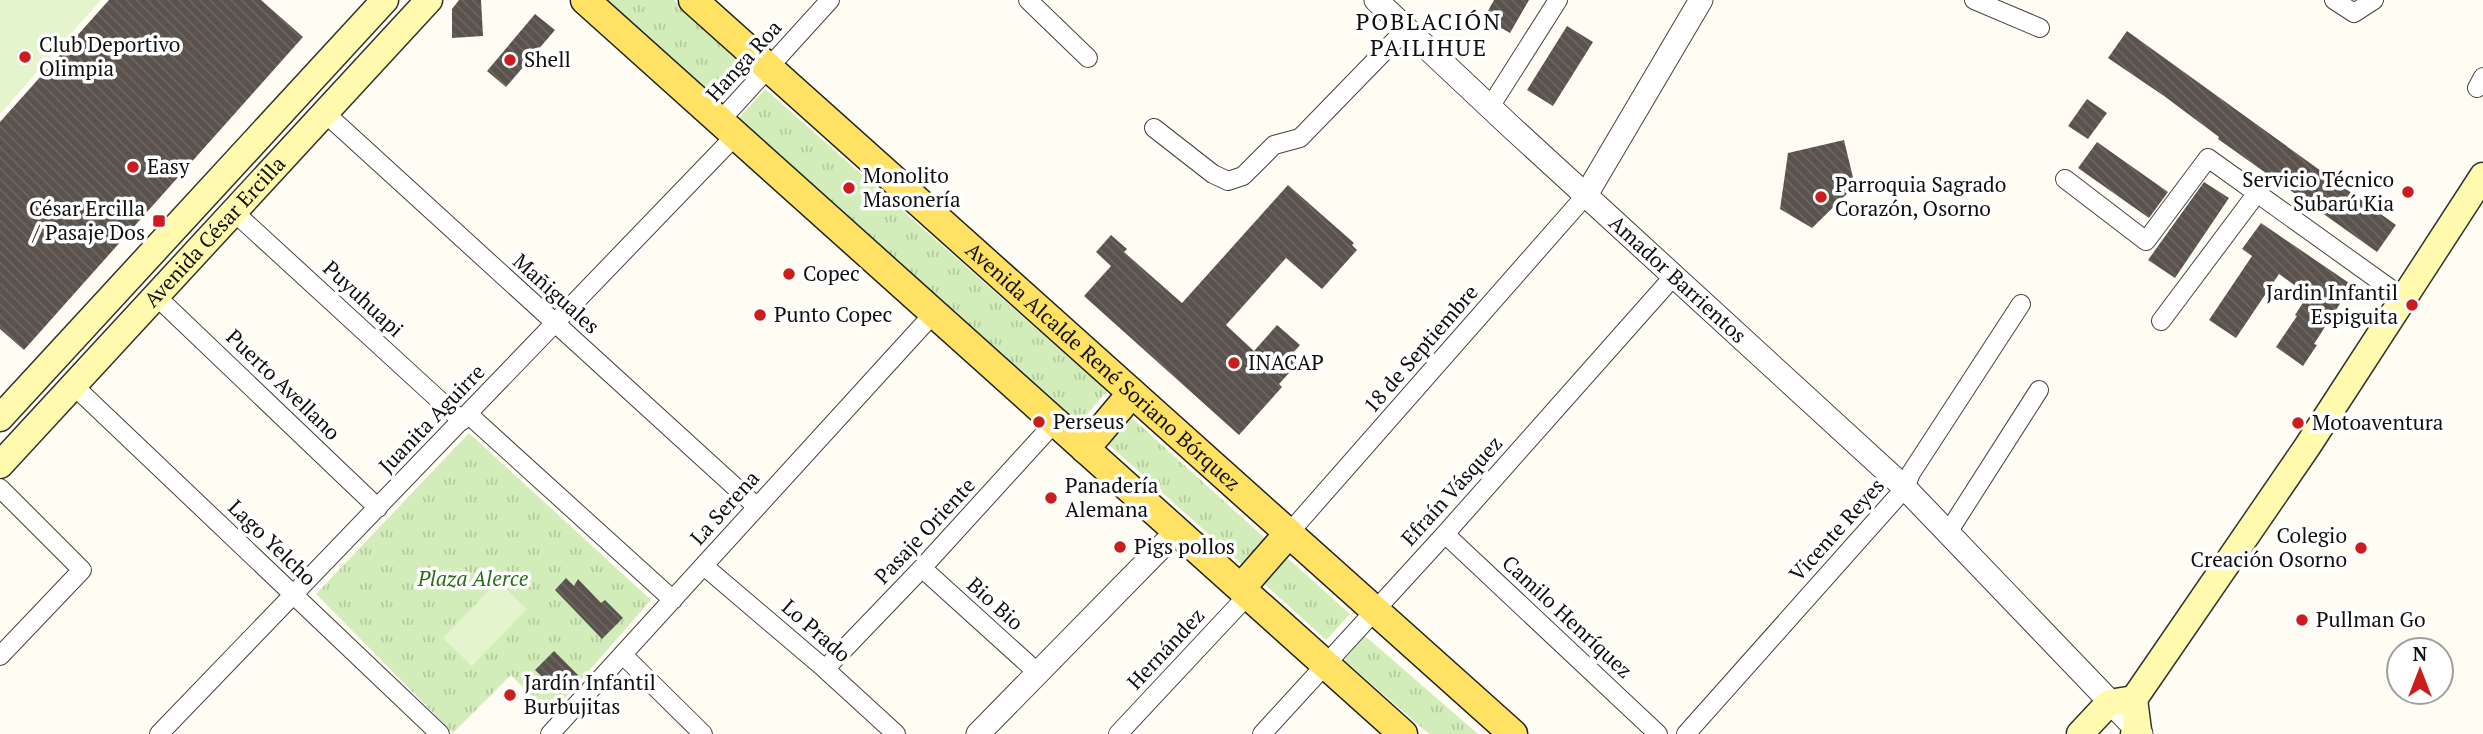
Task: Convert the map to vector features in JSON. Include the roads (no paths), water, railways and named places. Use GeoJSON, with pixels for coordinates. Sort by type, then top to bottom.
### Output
{"type":"FeatureCollection","features":[{"type":"Feature","properties":{"kind":"main road","name":"Avenida César Ercilla"},"geometry":{"type":"LineString","coordinates":[[0,418],[385,0]]}},
{"type":"Feature","properties":{"kind":"main road","name":"Avenida César Ercilla"},"geometry":{"type":"LineString","coordinates":[[0,465],[429,0]]}},
{"type":"Feature","properties":{"kind":"main road"},"geometry":{"type":"LineString","coordinates":[[585,0],[1403,734]]}},
{"type":"Feature","properties":{"kind":"main road","name":"Avenida Alcalde René Soriano Bórquez"},"geometry":{"type":"LineString","coordinates":[[693,0],[1513,734]]}},
{"type":"Feature","properties":{"kind":"main road"},"geometry":{"type":"LineString","coordinates":[[2080,734],[2121,701],[2307,447],[2483,176]]}},
{"type":"Feature","properties":{"kind":"main road"},"geometry":{"type":"LineString","coordinates":[[1085,449],[1132,393]]}},
{"type":"Feature","properties":{"kind":"main road"},"geometry":{"type":"LineString","coordinates":[[1244,592],[1289,533]]}},
{"type":"Feature","properties":{"kind":"main road"},"geometry":{"type":"LineString","coordinates":[[2121,701],[2138,733]]}},
{"type":"Feature","properties":{"kind":"street","name":"Hanga Roa"},"geometry":{"type":"LineString","coordinates":[[728,128],[769,68],[830,0]]}},
{"type":"Feature","properties":{"kind":"street"},"geometry":{"type":"LineString","coordinates":[[1028,0],[1088,58]]}},
{"type":"Feature","properties":{"kind":"street","name":"Amador Barrientos"},"geometry":{"type":"LineString","coordinates":[[1376,0],[1673,277],[1905,488],[1947,534],[2121,701]]}},
{"type":"Feature","properties":{"kind":"street"},"geometry":{"type":"LineString","coordinates":[[1490,107],[1558,0]]}},
{"type":"Feature","properties":{"kind":"street"},"geometry":{"type":"LineString","coordinates":[[1587,195],[1701,0]]}},
{"type":"Feature","properties":{"kind":"street"},"geometry":{"type":"LineString","coordinates":[[1974,0],[2040,28]]}},
{"type":"Feature","properties":{"kind":"street"},"geometry":{"type":"LineString","coordinates":[[2334,0],[2354,13],[2374,0]]}},
{"type":"Feature","properties":{"kind":"street"},"geometry":{"type":"LineString","coordinates":[[1154,128],[1213,174],[1228,181],[1243,176],[1274,145],[1300,138],[1406,29]]}},
{"type":"Feature","properties":{"kind":"street","name":"Mañiguales"},"geometry":{"type":"LineString","coordinates":[[325,113],[757,507]]}},
{"type":"Feature","properties":{"kind":"street","name":"Juanita Aguirre"},"geometry":{"type":"LineString","coordinates":[[159,734],[554,324],[728,128]]}},
{"type":"Feature","properties":{"kind":"street"},"geometry":{"type":"LineString","coordinates":[[2065,179],[2146,241],[2208,158],[2402,297]]}},
{"type":"Feature","properties":{"kind":"street"},"geometry":{"type":"LineString","coordinates":[[2161,321],[2257,193]]}},
{"type":"Feature","properties":{"kind":"street","name":"18 de Septiembre"},"geometry":{"type":"LineString","coordinates":[[1289,533],[1587,195]]}},
{"type":"Feature","properties":{"kind":"street","name":"Puyuhuapi"},"geometry":{"type":"LineString","coordinates":[[234,212],[673,600]]}},
{"type":"Feature","properties":{"kind":"street","name":"Efraín Vásquez"},"geometry":{"type":"LineString","coordinates":[[1262,734],[1445,534],[1673,277]]}},
{"type":"Feature","properties":{"kind":"street","name":"Puerto Avellano"},"geometry":{"type":"LineString","coordinates":[[156,296],[378,508]]}},
{"type":"Feature","properties":{"kind":"street","name":"Vicente Reyes"},"geometry":{"type":"LineString","coordinates":[[1686,734],[1905,488],[1911,473],[2021,304]]}},
{"type":"Feature","properties":{"kind":"street","name":"La Serena"},"geometry":{"type":"LineString","coordinates":[[550,734],[934,313]]}},
{"type":"Feature","properties":{"kind":"street","name":"Lago Yelcho"},"geometry":{"type":"LineString","coordinates":[[73,385],[440,734]]}},
{"type":"Feature","properties":{"kind":"street"},"geometry":{"type":"LineString","coordinates":[[1947,534],[2039,390]]}},
{"type":"Feature","properties":{"kind":"street","name":"Pasaje Oriente"},"geometry":{"type":"LineString","coordinates":[[825,669],[922,569],[1055,422]]}},
{"type":"Feature","properties":{"kind":"street"},"geometry":{"type":"LineString","coordinates":[[0,488],[82,570],[0,656]]}},
{"type":"Feature","properties":{"kind":"street"},"geometry":{"type":"LineString","coordinates":[[978,734],[1177,531]]}},
{"type":"Feature","properties":{"kind":"street","name":"Camilo Henríquez"},"geometry":{"type":"LineString","coordinates":[[1445,534],[1658,734]]}},
{"type":"Feature","properties":{"kind":"street","name":"Lo Prado"},"geometry":{"type":"LineString","coordinates":[[704,566],[825,669],[896,734]]}},
{"type":"Feature","properties":{"kind":"street","name":"Bio Bio"},"geometry":{"type":"LineString","coordinates":[[922,569],[1038,673]]}},
{"type":"Feature","properties":{"kind":"street","name":"Hernández"},"geometry":{"type":"LineString","coordinates":[[1118,734],[1244,592]]}},
{"type":"Feature","properties":{"kind":"street"},"geometry":{"type":"LineString","coordinates":[[623,654],[703,734]]}},
{"type":"Feature","properties":{"kind":"place","name":"Club Deportivo Olimpia"},"geometry":{"type":"Point","coordinates":[25,57]}},
{"type":"Feature","properties":{"kind":"place","name":"Shell"},"geometry":{"type":"Point","coordinates":[510,60]}},
{"type":"Feature","properties":{"kind":"place","name":"Easy"},"geometry":{"type":"Point","coordinates":[133,167]}},
{"type":"Feature","properties":{"kind":"place","name":"Monolito Masonería"},"geometry":{"type":"Point","coordinates":[849,188]}},
{"type":"Feature","properties":{"kind":"place","name":"Servicio Técnico Subarú Kia"},"geometry":{"type":"Point","coordinates":[2408,192]}},
{"type":"Feature","properties":{"kind":"place","name":"Parroquia Sagrado Corazón, Osorno"},"geometry":{"type":"Point","coordinates":[1821,197]}},
{"type":"Feature","properties":{"kind":"place","name":"César Ercilla / Pasaje Dos"},"geometry":{"type":"Point","coordinates":[159,221]}},
{"type":"Feature","properties":{"kind":"place","name":"Copec"},"geometry":{"type":"Point","coordinates":[789,274]}},
{"type":"Feature","properties":{"kind":"place","name":"Jardin Infantil Espiguita"},"geometry":{"type":"Point","coordinates":[2412,305]}},
{"type":"Feature","properties":{"kind":"place","name":"Punto Copec"},"geometry":{"type":"Point","coordinates":[760,315]}},
{"type":"Feature","properties":{"kind":"place","name":"INACAP"},"geometry":{"type":"Point","coordinates":[1234,363]}},
{"type":"Feature","properties":{"kind":"place","name":"Perseus"},"geometry":{"type":"Point","coordinates":[1039,422]}},
{"type":"Feature","properties":{"kind":"place","name":"Motoaventura"},"geometry":{"type":"Point","coordinates":[2298,423]}},
{"type":"Feature","properties":{"kind":"place","name":"Panadería Alemana"},"geometry":{"type":"Point","coordinates":[1051,498]}},
{"type":"Feature","properties":{"kind":"place","name":"Pigs pollos"},"geometry":{"type":"Point","coordinates":[1120,547]}},
{"type":"Feature","properties":{"kind":"place","name":"Colegio Creación Osorno"},"geometry":{"type":"Point","coordinates":[2361,548]}},
{"type":"Feature","properties":{"kind":"place","name":"Pullman Go"},"geometry":{"type":"Point","coordinates":[2302,620]}},
{"type":"Feature","properties":{"kind":"place","name":"Jardín Infantil Burbujitas"},"geometry":{"type":"Point","coordinates":[510,695]}},
{"type":"Feature","properties":{"kind":"district","name":"POBLACIÓN PAILIHUE"},"geometry":{"type":"Point","coordinates":[1429,35]}},
{"type":"Feature","properties":{"kind":"park label","name":"Plaza Alerce"},"geometry":{"type":"Point","coordinates":[473,579]}}]}
